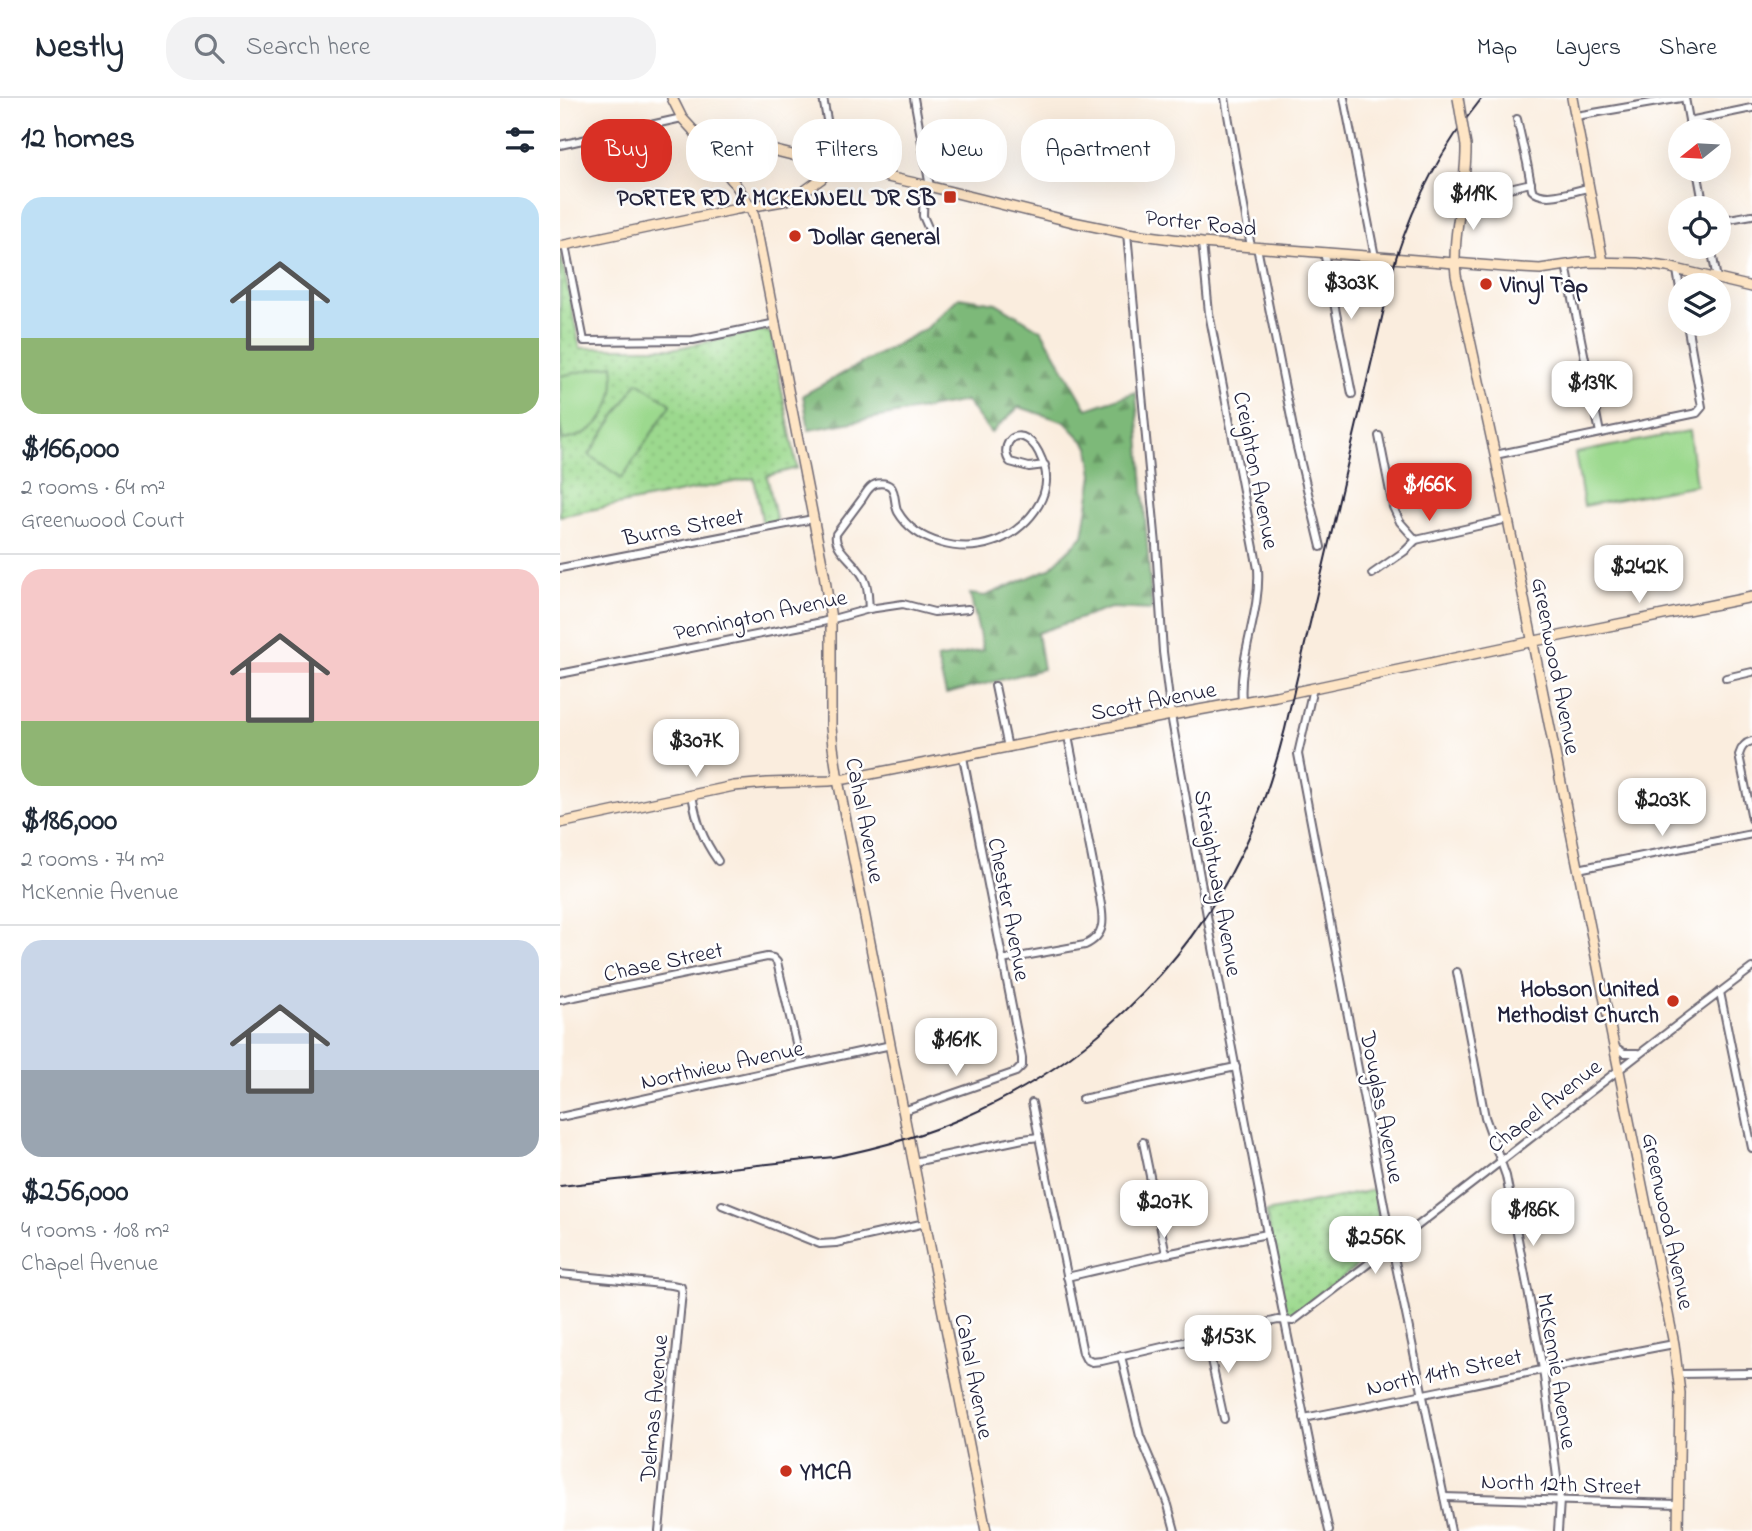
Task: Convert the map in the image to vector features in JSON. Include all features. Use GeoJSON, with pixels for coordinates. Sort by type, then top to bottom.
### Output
{"type":"FeatureCollection","features":[{"type":"Feature","properties":{"kind":"street"},"geometry":{"type":"LineString","coordinates":[[672,98],[686,122]]}},
{"type":"Feature","properties":{"kind":"street"},"geometry":{"type":"LineString","coordinates":[[823,98],[827,119]]}},
{"type":"Feature","properties":{"kind":"street"},"geometry":{"type":"LineString","coordinates":[[914,98],[927,186],[923,216],[930,232]]}},
{"type":"Feature","properties":{"kind":"street"},"geometry":{"type":"LineString","coordinates":[[1225,98],[1254,247],[1321,547]]}},
{"type":"Feature","properties":{"kind":"street"},"geometry":{"type":"LineString","coordinates":[[1344,98],[1375,257]]}},
{"type":"Feature","properties":{"kind":"street","name":"Greenwood Avenue"},"geometry":{"type":"LineString","coordinates":[[1458,98],[1466,146],[1456,275],[1495,455],[1674,1344],[1679,1374],[1678,1531]]}},
{"type":"Feature","properties":{"kind":"street"},"geometry":{"type":"LineString","coordinates":[[1572,98],[1603,262]]}},
{"type":"Feature","properties":{"kind":"street"},"geometry":{"type":"LineString","coordinates":[[1576,116],[1683,98],[1688,119]]}},
{"type":"Feature","properties":{"kind":"street"},"geometry":{"type":"LineString","coordinates":[[1628,99],[1630,107]]}},
{"type":"Feature","properties":{"kind":"street"},"geometry":{"type":"LineString","coordinates":[[1699,119],[1752,108]]}},
{"type":"Feature","properties":{"kind":"street"},"geometry":{"type":"LineString","coordinates":[[560,145],[682,118]]}},
{"type":"Feature","properties":{"kind":"street"},"geometry":{"type":"LineString","coordinates":[[1517,119],[1531,190],[1538,196],[1588,188]]}},
{"type":"Feature","properties":{"kind":"street","name":"Porter Road"},"geometry":{"type":"LineString","coordinates":[[902,180],[1073,222],[1127,233],[1202,243],[1540,269],[1603,262],[1637,262],[1690,273]]}},
{"type":"Feature","properties":{"kind":"street","name":"Cahal Avenue"},"geometry":{"type":"LineString","coordinates":[[731,182],[751,207],[754,216],[824,573],[831,619],[832,747],[986,1531]]}},
{"type":"Feature","properties":{"kind":"street"},"geometry":{"type":"LineString","coordinates":[[775,323],[693,340],[584,341],[563,245],[781,202],[796,197],[817,182]]}},
{"type":"Feature","properties":{"kind":"street"},"geometry":{"type":"LineString","coordinates":[[1462,199],[1531,183]]}},
{"type":"Feature","properties":{"kind":"street"},"geometry":{"type":"LineString","coordinates":[[1731,219],[1752,215]]}},
{"type":"Feature","properties":{"kind":"street","name":"Straightway Avenue"},"geometry":{"type":"LineString","coordinates":[[1127,233],[1163,652],[1171,715],[1267,1234],[1329,1531]]}},
{"type":"Feature","properties":{"kind":"street","name":"Creighton Avenue"},"geometry":{"type":"LineString","coordinates":[[1202,243],[1209,313],[1258,569],[1259,586],[1240,684],[1241,702]]}},
{"type":"Feature","properties":{"kind":"street"},"geometry":{"type":"LineString","coordinates":[[1324,253],[1352,394]]}},
{"type":"Feature","properties":{"kind":"street"},"geometry":{"type":"LineString","coordinates":[[1566,265],[1600,433]]}},
{"type":"Feature","properties":{"kind":"street","name":"Porter Road"},"geometry":{"type":"LineString","coordinates":[[1731,282],[1752,287]]}},
{"type":"Feature","properties":{"kind":"street"},"geometry":{"type":"LineString","coordinates":[[1495,455],[1697,414],[1703,407],[1689,336]]}},
{"type":"Feature","properties":{"kind":"street"},"geometry":{"type":"LineString","coordinates":[[1379,436],[1393,507],[1400,522],[1416,540]]}},
{"type":"Feature","properties":{"kind":"street"},"geometry":{"type":"LineString","coordinates":[[869,609],[866,581],[860,569],[835,541],[836,534],[871,486],[883,483],[890,485],[899,514],[924,535],[950,545],[981,546],[1008,536],[1028,520],[1042,497],[1045,465],[1038,452],[1025,437],[1012,438],[1007,444],[1006,457],[1010,462],[1030,467],[1045,465]]}},
{"type":"Feature","properties":{"kind":"street","name":"Burns Street"},"geometry":{"type":"LineString","coordinates":[[560,568],[813,519]]}},
{"type":"Feature","properties":{"kind":"street"},"geometry":{"type":"LineString","coordinates":[[1371,574],[1405,551],[1416,540],[1508,519]]}},
{"type":"Feature","properties":{"kind":"street","name":"Scott Avenue"},"geometry":{"type":"LineString","coordinates":[[560,823],[734,786],[838,780],[962,757],[1752,597]]}},
{"type":"Feature","properties":{"kind":"street","name":"Pennington Avenue"},"geometry":{"type":"LineString","coordinates":[[560,674],[869,609],[903,604],[934,612],[968,609]]}},
{"type":"Feature","properties":{"kind":"street"},"geometry":{"type":"LineString","coordinates":[[1726,678],[1752,672]]}},
{"type":"Feature","properties":{"kind":"street"},"geometry":{"type":"LineString","coordinates":[[995,686],[1008,748]]}},
{"type":"Feature","properties":{"kind":"street","name":"Douglas Avenue"},"geometry":{"type":"LineString","coordinates":[[1313,688],[1298,754],[1392,1247],[1451,1531]]}},
{"type":"Feature","properties":{"kind":"street"},"geometry":{"type":"LineString","coordinates":[[1002,960],[1085,945],[1094,941],[1102,927],[1103,915],[1069,736]]}},
{"type":"Feature","properties":{"kind":"street"},"geometry":{"type":"LineString","coordinates":[[1750,741],[1742,747],[1739,755],[1752,819]]}},
{"type":"Feature","properties":{"kind":"street","name":"Chester Avenue"},"geometry":{"type":"LineString","coordinates":[[903,1111],[1016,1072],[1022,1066],[962,757]]}},
{"type":"Feature","properties":{"kind":"street"},"geometry":{"type":"LineString","coordinates":[[692,795],[705,842],[718,862]]}},
{"type":"Feature","properties":{"kind":"street"},"geometry":{"type":"LineString","coordinates":[[1578,869],[1752,834]]}},
{"type":"Feature","properties":{"kind":"street","name":"Chase Street"},"geometry":{"type":"LineString","coordinates":[[560,1000],[767,957],[773,958],[777,962],[801,1064]]}},
{"type":"Feature","properties":{"kind":"street","name":"Chapel Avenue"},"geometry":{"type":"LineString","coordinates":[[1067,1278],[1083,1353],[1086,1359],[1092,1362],[1278,1321],[1293,1321],[1752,968]]}},
{"type":"Feature","properties":{"kind":"street","name":"McKennie Avenue"},"geometry":{"type":"LineString","coordinates":[[1457,972],[1485,1117],[1506,1176],[1543,1369],[1560,1500],[1558,1531]]}},
{"type":"Feature","properties":{"kind":"street"},"geometry":{"type":"LineString","coordinates":[[1720,992],[1752,1148]]}},
{"type":"Feature","properties":{"kind":"street"},"geometry":{"type":"LineString","coordinates":[[1613,1044],[1624,1053],[1639,1053]]}},
{"type":"Feature","properties":{"kind":"street","name":"Northview Avenue"},"geometry":{"type":"LineString","coordinates":[[560,1117],[891,1045]]}},
{"type":"Feature","properties":{"kind":"street"},"geometry":{"type":"LineString","coordinates":[[1082,1098],[1236,1067]]}},
{"type":"Feature","properties":{"kind":"street"},"geometry":{"type":"LineString","coordinates":[[1032,1103],[1067,1278],[1166,1254],[1267,1234]]}},
{"type":"Feature","properties":{"kind":"street"},"geometry":{"type":"LineString","coordinates":[[914,1162],[1039,1137]]}},
{"type":"Feature","properties":{"kind":"street"},"geometry":{"type":"LineString","coordinates":[[1143,1142],[1166,1254]]}},
{"type":"Feature","properties":{"kind":"street"},"geometry":{"type":"LineString","coordinates":[[722,1205],[820,1244],[836,1244],[925,1223]]}},
{"type":"Feature","properties":{"kind":"street","name":"Delmas Avenue"},"geometry":{"type":"LineString","coordinates":[[560,1274],[681,1287],[659,1531]]}},
{"type":"Feature","properties":{"kind":"street"},"geometry":{"type":"LineString","coordinates":[[1206,1336],[1224,1419]]}},
{"type":"Feature","properties":{"kind":"street","name":"North 14th Street"},"geometry":{"type":"LineString","coordinates":[[1304,1418],[1674,1344]]}},
{"type":"Feature","properties":{"kind":"street"},"geometry":{"type":"LineString","coordinates":[[1121,1356],[1140,1436],[1160,1483],[1175,1531]]}},
{"type":"Feature","properties":{"kind":"street"},"geometry":{"type":"LineString","coordinates":[[1679,1374],[1752,1373]]}},
{"type":"Feature","properties":{"kind":"street","name":"North 12th Street"},"geometry":{"type":"LineString","coordinates":[[1444,1497],[1678,1504]]}},
{"type":"Feature","properties":{"kind":"green space"},"geometry":{"type":"Polygon","coordinates":[[[560,250],[580,348],[678,348],[760,331],[771,334],[797,468],[767,476],[777,522],[763,525],[754,478],[560,516],[560,250]]]}},
{"type":"Feature","properties":{"kind":"green space"},"geometry":{"type":"Polygon","coordinates":[[[959,297],[996,303],[1042,331],[1087,409],[1136,392],[1152,610],[1111,608],[1037,633],[1043,669],[946,694],[937,659],[983,650],[970,594],[985,596],[1049,569],[1083,536],[1093,475],[1089,447],[1065,422],[1019,407],[991,433],[966,401],[809,430],[803,395],[927,328],[959,297]]]}},
{"type":"Feature","properties":{"kind":"green space"},"geometry":{"type":"Polygon","coordinates":[[[613,365],[613,391],[605,414],[588,431],[563,440],[560,425],[560,376],[613,365]]]}},
{"type":"Feature","properties":{"kind":"green space"},"geometry":{"type":"Polygon","coordinates":[[[638,382],[671,404],[622,478],[589,455],[638,382]]]}},
{"type":"Feature","properties":{"kind":"green space"},"geometry":{"type":"Polygon","coordinates":[[[1689,431],[1696,485],[1584,506],[1575,453],[1689,431]]]}},
{"type":"Feature","properties":{"kind":"green space"},"geometry":{"type":"Polygon","coordinates":[[[1374,1190],[1384,1244],[1294,1316],[1286,1316],[1266,1212],[1374,1190]]]}},
{"type":"Feature","properties":{"kind":"railway"},"geometry":{"type":"LineString","coordinates":[[560,1186],[833,1157],[933,1130],[1008,1096],[1050,1071],[1126,1010],[1160,975],[1191,937],[1218,897],[1261,808],[1285,729],[1396,258],[1412,214],[1442,155],[1482,98]]}},
{"type":"Feature","properties":{"kind":"place","name":"PORTER RD & MCKENNELL DR SB"},"geometry":{"type":"Point","coordinates":[950,197]}},
{"type":"Feature","properties":{"kind":"place","name":"Dollar General"},"geometry":{"type":"Point","coordinates":[795,236]}},
{"type":"Feature","properties":{"kind":"place","name":"Vinyl Tap"},"geometry":{"type":"Point","coordinates":[1486,284]}},
{"type":"Feature","properties":{"kind":"place","name":"Hobson United Methodist Church"},"geometry":{"type":"Point","coordinates":[1673,1001]}},
{"type":"Feature","properties":{"kind":"place","name":"YMCA"},"geometry":{"type":"Point","coordinates":[786,1471]}}]}
